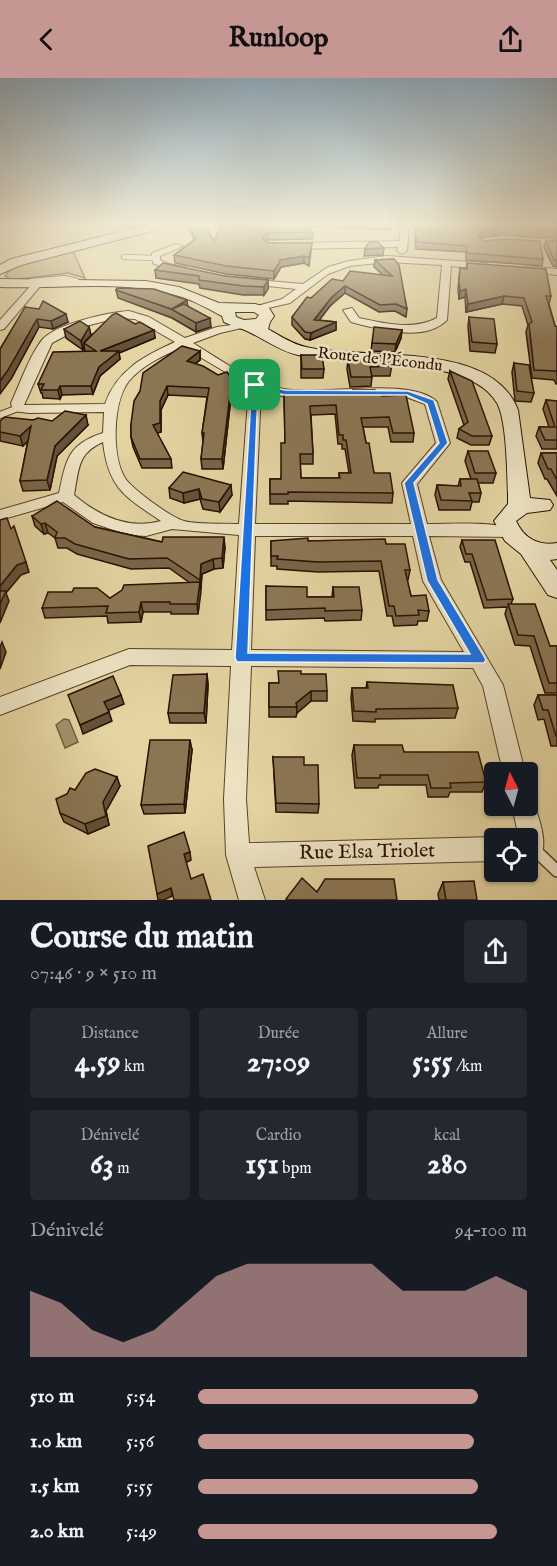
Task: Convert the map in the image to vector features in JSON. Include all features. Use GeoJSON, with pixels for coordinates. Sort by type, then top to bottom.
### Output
{"type":"FeatureCollection","features":[{"type":"Feature","properties":{"kind":"street"},"geometry":{"type":"LineString","coordinates":[[160,263],[167,267],[196,270]]}},
{"type":"Feature","properties":{"kind":"street"},"geometry":{"type":"LineString","coordinates":[[357,263],[333,268],[317,275],[290,298],[146,360],[124,377],[109,408],[109,436],[119,481],[179,526],[247,530],[420,531],[550,508]]}},
{"type":"Feature","properties":{"kind":"street"},"geometry":{"type":"LineString","coordinates":[[348,310],[355,320],[385,327],[433,326],[442,320],[447,263]]}},
{"type":"Feature","properties":{"kind":"street"},"geometry":{"type":"LineString","coordinates":[[451,263],[491,267]]}},
{"type":"Feature","properties":{"kind":"street"},"geometry":{"type":"LineString","coordinates":[[513,268],[557,272]]}},
{"type":"Feature","properties":{"kind":"street"},"geometry":{"type":"LineString","coordinates":[[237,280],[303,287]]}},
{"type":"Feature","properties":{"kind":"street","name":"Route de l'Écondu"},"geometry":{"type":"LineString","coordinates":[[52,284],[113,281],[162,287],[248,316],[270,338],[300,351],[339,358],[439,364],[471,372],[495,387],[507,404],[507,517]]}},
{"type":"Feature","properties":{"kind":"street","name":"Route de l'Écondu"},"geometry":{"type":"LineString","coordinates":[[3,282],[139,288],[193,297]]}},
{"type":"Feature","properties":{"kind":"street"},"geometry":{"type":"LineString","coordinates":[[0,327],[37,284]]}},
{"type":"Feature","properties":{"kind":"street"},"geometry":{"type":"LineString","coordinates":[[109,408],[18,408],[17,403],[47,341],[56,335],[108,315],[138,316],[255,385],[285,393],[408,393],[431,402],[443,443],[409,483],[432,581],[493,684],[512,762]]}},
{"type":"Feature","properties":{"kind":"street"},"geometry":{"type":"LineString","coordinates":[[252,900],[238,855],[235,799],[255,385]]}},
{"type":"Feature","properties":{"kind":"street"},"geometry":{"type":"LineString","coordinates":[[66,496],[75,455],[88,441],[109,436]]}},
{"type":"Feature","properties":{"kind":"street"},"geometry":{"type":"LineString","coordinates":[[66,496],[79,508],[101,520],[137,531],[175,523]]}},
{"type":"Feature","properties":{"kind":"street"},"geometry":{"type":"LineString","coordinates":[[0,515],[66,496]]}},
{"type":"Feature","properties":{"kind":"street"},"geometry":{"type":"LineString","coordinates":[[507,517],[548,563]]}},
{"type":"Feature","properties":{"kind":"street"},"geometry":{"type":"LineString","coordinates":[[0,706],[129,657],[479,660]]}},
{"type":"Feature","properties":{"kind":"street","name":"Rue Elsa Triolet"},"geometry":{"type":"LineString","coordinates":[[238,855],[484,849]]}},
{"type":"Feature","properties":{"kind":"lane"},"geometry":{"type":"LineString","coordinates":[[3,282],[58,278],[77,281]]}},
{"type":"Feature","properties":{"kind":"lane"},"geometry":{"type":"LineString","coordinates":[[0,415],[18,408]]}},
{"type":"Feature","properties":{"kind":"lane"},"geometry":{"type":"LineString","coordinates":[[538,854],[557,871]]}},
{"type":"Feature","properties":{"kind":"shaded area"},"geometry":{"type":"Polygon","coordinates":[[[26,263],[78,263],[85,278],[68,273],[12,280],[5,276],[10,269],[26,263]]]}},
{"type":"Feature","properties":{"kind":"shaded area"},"geometry":{"type":"Polygon","coordinates":[[[64,719],[69,720],[78,742],[65,748],[56,725],[64,719]]]}},
{"type":"Feature","properties":{"kind":"building"},"geometry":{"type":"Polygon","coordinates":[[[165,263],[225,276],[268,280],[264,287],[243,286],[199,280],[199,276],[155,270],[165,263]]]}},
{"type":"Feature","properties":{"kind":"building"},"geometry":{"type":"Polygon","coordinates":[[[214,263],[279,263],[274,271],[214,263]]]}},
{"type":"Feature","properties":{"kind":"building"},"geometry":{"type":"Polygon","coordinates":[[[379,263],[399,265],[407,309],[396,304],[380,305],[345,286],[331,298],[314,320],[336,322],[311,333],[305,332],[292,317],[307,297],[311,298],[332,279],[343,281],[350,271],[392,276],[379,263]]]}},
{"type":"Feature","properties":{"kind":"building"},"geometry":{"type":"Polygon","coordinates":[[[467,263],[472,263],[546,269],[551,296],[546,296],[557,327],[557,371],[534,370],[529,324],[532,322],[524,298],[504,296],[468,304],[466,289],[460,291],[459,281],[460,268],[467,269],[467,263]]]}},
{"type":"Feature","properties":{"kind":"building"},"geometry":{"type":"Polygon","coordinates":[[[117,288],[154,289],[187,300],[172,309],[184,304],[210,318],[196,323],[171,309],[116,290],[117,288]]]}},
{"type":"Feature","properties":{"kind":"building"},"geometry":{"type":"Polygon","coordinates":[[[43,301],[66,314],[51,321],[37,319],[0,381],[0,349],[25,307],[39,309],[43,301]]]}},
{"type":"Feature","properties":{"kind":"building"},"geometry":{"type":"Polygon","coordinates":[[[116,313],[135,324],[140,322],[154,330],[100,351],[119,351],[99,367],[91,386],[60,386],[58,390],[41,390],[44,384],[38,384],[53,352],[96,351],[84,343],[116,313]]]}},
{"type":"Feature","properties":{"kind":"building"},"geometry":{"type":"Polygon","coordinates":[[[469,317],[494,319],[497,344],[472,342],[469,317]]]}},
{"type":"Feature","properties":{"kind":"building"},"geometry":{"type":"Polygon","coordinates":[[[80,321],[89,327],[81,341],[64,329],[80,321]]]}},
{"type":"Feature","properties":{"kind":"building"},"geometry":{"type":"Polygon","coordinates":[[[374,327],[402,330],[396,344],[372,343],[374,327]]]}},
{"type":"Feature","properties":{"kind":"building"},"geometry":{"type":"Polygon","coordinates":[[[182,346],[200,351],[187,361],[203,366],[218,375],[227,372],[232,379],[222,459],[201,459],[204,433],[202,433],[209,388],[167,386],[160,401],[160,423],[153,425],[171,459],[140,459],[131,437],[131,424],[134,401],[140,391],[143,373],[182,346]]]}},
{"type":"Feature","properties":{"kind":"building"},"geometry":{"type":"Polygon","coordinates":[[[301,355],[322,355],[324,369],[302,369],[301,355]]]}},
{"type":"Feature","properties":{"kind":"building"},"geometry":{"type":"Polygon","coordinates":[[[370,355],[393,357],[391,366],[370,367],[372,377],[351,377],[348,360],[369,360],[370,355]]]}},
{"type":"Feature","properties":{"kind":"building"},"geometry":{"type":"Polygon","coordinates":[[[514,363],[529,365],[534,393],[517,391],[514,363]]]}},
{"type":"Feature","properties":{"kind":"building"},"geometry":{"type":"Polygon","coordinates":[[[450,371],[472,381],[492,436],[472,436],[459,429],[468,422],[450,371]]]}},
{"type":"Feature","properties":{"kind":"building"},"geometry":{"type":"Polygon","coordinates":[[[353,390],[375,390],[375,393],[382,393],[382,396],[406,395],[414,433],[393,433],[389,417],[361,418],[366,443],[369,443],[374,473],[390,473],[393,493],[288,492],[288,494],[270,494],[270,479],[281,479],[281,443],[285,443],[284,394],[353,393],[353,390]],[[336,405],[310,406],[313,454],[300,454],[301,478],[340,478],[339,473],[351,473],[346,440],[343,440],[343,435],[339,435],[336,405]]]}},
{"type":"Feature","properties":{"kind":"building"},"geometry":{"type":"Polygon","coordinates":[[[546,400],[557,401],[557,440],[545,440],[539,427],[555,427],[546,400]]]}},
{"type":"Feature","properties":{"kind":"building"},"geometry":{"type":"Polygon","coordinates":[[[65,411],[86,415],[55,446],[47,480],[20,481],[31,426],[20,436],[0,432],[0,421],[5,417],[33,420],[38,418],[52,421],[65,411]]]}},
{"type":"Feature","properties":{"kind":"building"},"geometry":{"type":"Polygon","coordinates":[[[468,451],[488,451],[496,473],[475,473],[468,451]]]}},
{"type":"Feature","properties":{"kind":"building"},"geometry":{"type":"Polygon","coordinates":[[[541,453],[557,453],[557,480],[551,469],[548,469],[541,453]]]}},
{"type":"Feature","properties":{"kind":"building"},"geometry":{"type":"Polygon","coordinates":[[[183,472],[231,485],[219,502],[202,499],[199,489],[183,493],[169,488],[183,472]]]}},
{"type":"Feature","properties":{"kind":"building"},"geometry":{"type":"Polygon","coordinates":[[[460,479],[477,479],[481,493],[469,493],[472,501],[441,500],[437,485],[461,486],[460,479]]]}},
{"type":"Feature","properties":{"kind":"building"},"geometry":{"type":"Polygon","coordinates":[[[57,501],[95,527],[162,542],[163,537],[224,537],[222,558],[201,564],[200,580],[167,558],[129,559],[75,544],[65,538],[55,538],[57,532],[45,523],[41,524],[32,516],[57,501]]]}},
{"type":"Feature","properties":{"kind":"building"},"geometry":{"type":"Polygon","coordinates":[[[7,518],[11,529],[14,526],[26,562],[17,565],[0,586],[0,520],[7,518]]]}},
{"type":"Feature","properties":{"kind":"building"},"geometry":{"type":"Polygon","coordinates":[[[308,538],[308,541],[385,539],[386,544],[405,544],[410,570],[405,570],[411,596],[426,595],[429,611],[418,610],[419,615],[396,616],[394,606],[389,606],[381,561],[318,562],[277,559],[278,556],[271,556],[271,541],[308,538]]]}},
{"type":"Feature","properties":{"kind":"building"},"geometry":{"type":"Polygon","coordinates":[[[462,540],[495,540],[513,599],[487,600],[472,554],[466,554],[462,540]]]}},
{"type":"Feature","properties":{"kind":"building"},"geometry":{"type":"Polygon","coordinates":[[[200,582],[197,604],[141,602],[139,612],[106,613],[108,606],[42,608],[48,592],[72,592],[74,588],[97,588],[110,598],[122,590],[124,585],[200,582]]]}},
{"type":"Feature","properties":{"kind":"building"},"geometry":{"type":"Polygon","coordinates":[[[266,586],[307,587],[307,597],[334,597],[333,587],[359,587],[362,610],[325,611],[325,608],[266,610],[266,586]]]}},
{"type":"Feature","properties":{"kind":"building"},"geometry":{"type":"Polygon","coordinates":[[[0,591],[6,591],[0,604],[0,591]]]}},
{"type":"Feature","properties":{"kind":"building"},"geometry":{"type":"Polygon","coordinates":[[[508,604],[535,604],[550,646],[557,646],[557,683],[549,683],[534,636],[518,635],[508,604]]]}},
{"type":"Feature","properties":{"kind":"building"},"geometry":{"type":"Polygon","coordinates":[[[278,671],[326,674],[327,691],[311,691],[296,703],[297,707],[269,707],[269,683],[279,683],[278,671]]]}},
{"type":"Feature","properties":{"kind":"building"},"geometry":{"type":"Polygon","coordinates":[[[207,674],[204,713],[168,713],[173,675],[207,674]]]}},
{"type":"Feature","properties":{"kind":"building"},"geometry":{"type":"Polygon","coordinates":[[[113,676],[121,695],[104,702],[109,712],[80,725],[68,695],[113,676]]]}},
{"type":"Feature","properties":{"kind":"building"},"geometry":{"type":"Polygon","coordinates":[[[367,682],[453,685],[458,708],[354,711],[352,688],[368,688],[367,682]]]}},
{"type":"Feature","properties":{"kind":"building"},"geometry":{"type":"Polygon","coordinates":[[[538,695],[557,695],[557,736],[548,710],[543,710],[538,695]]]}},
{"type":"Feature","properties":{"kind":"building"},"geometry":{"type":"Polygon","coordinates":[[[150,740],[190,740],[184,804],[141,805],[150,740]]]}},
{"type":"Feature","properties":{"kind":"building"},"geometry":{"type":"Polygon","coordinates":[[[354,745],[402,745],[404,752],[478,752],[484,782],[450,783],[451,788],[431,788],[428,775],[380,775],[380,778],[357,778],[354,745]]]}},
{"type":"Feature","properties":{"kind":"building"},"geometry":{"type":"Polygon","coordinates":[[[273,757],[304,757],[304,765],[318,765],[319,804],[276,803],[273,757]]]}},
{"type":"Feature","properties":{"kind":"building"},"geometry":{"type":"Polygon","coordinates":[[[95,769],[117,777],[103,802],[106,816],[85,824],[60,813],[56,799],[67,794],[70,788],[75,790],[86,773],[95,769]]]}},
{"type":"Feature","properties":{"kind":"building"},"geometry":{"type":"Polygon","coordinates":[[[184,832],[190,852],[184,854],[191,879],[203,874],[211,900],[174,900],[171,888],[157,894],[148,846],[184,832]]]}},
{"type":"Feature","properties":{"kind":"building"},"geometry":{"type":"Polygon","coordinates":[[[302,878],[317,892],[325,879],[394,879],[397,900],[286,899],[302,878]]]}},
{"type":"Feature","properties":{"kind":"building"},"geometry":{"type":"Polygon","coordinates":[[[474,881],[477,900],[446,900],[443,882],[474,881]]]}},
{"type":"Feature","properties":{"kind":"route"},"geometry":{"type":"LineString","coordinates":[[255,385],[285,393],[408,393],[431,402],[443,443],[409,483],[432,581],[479,660],[241,658],[255,385]]}}]}
